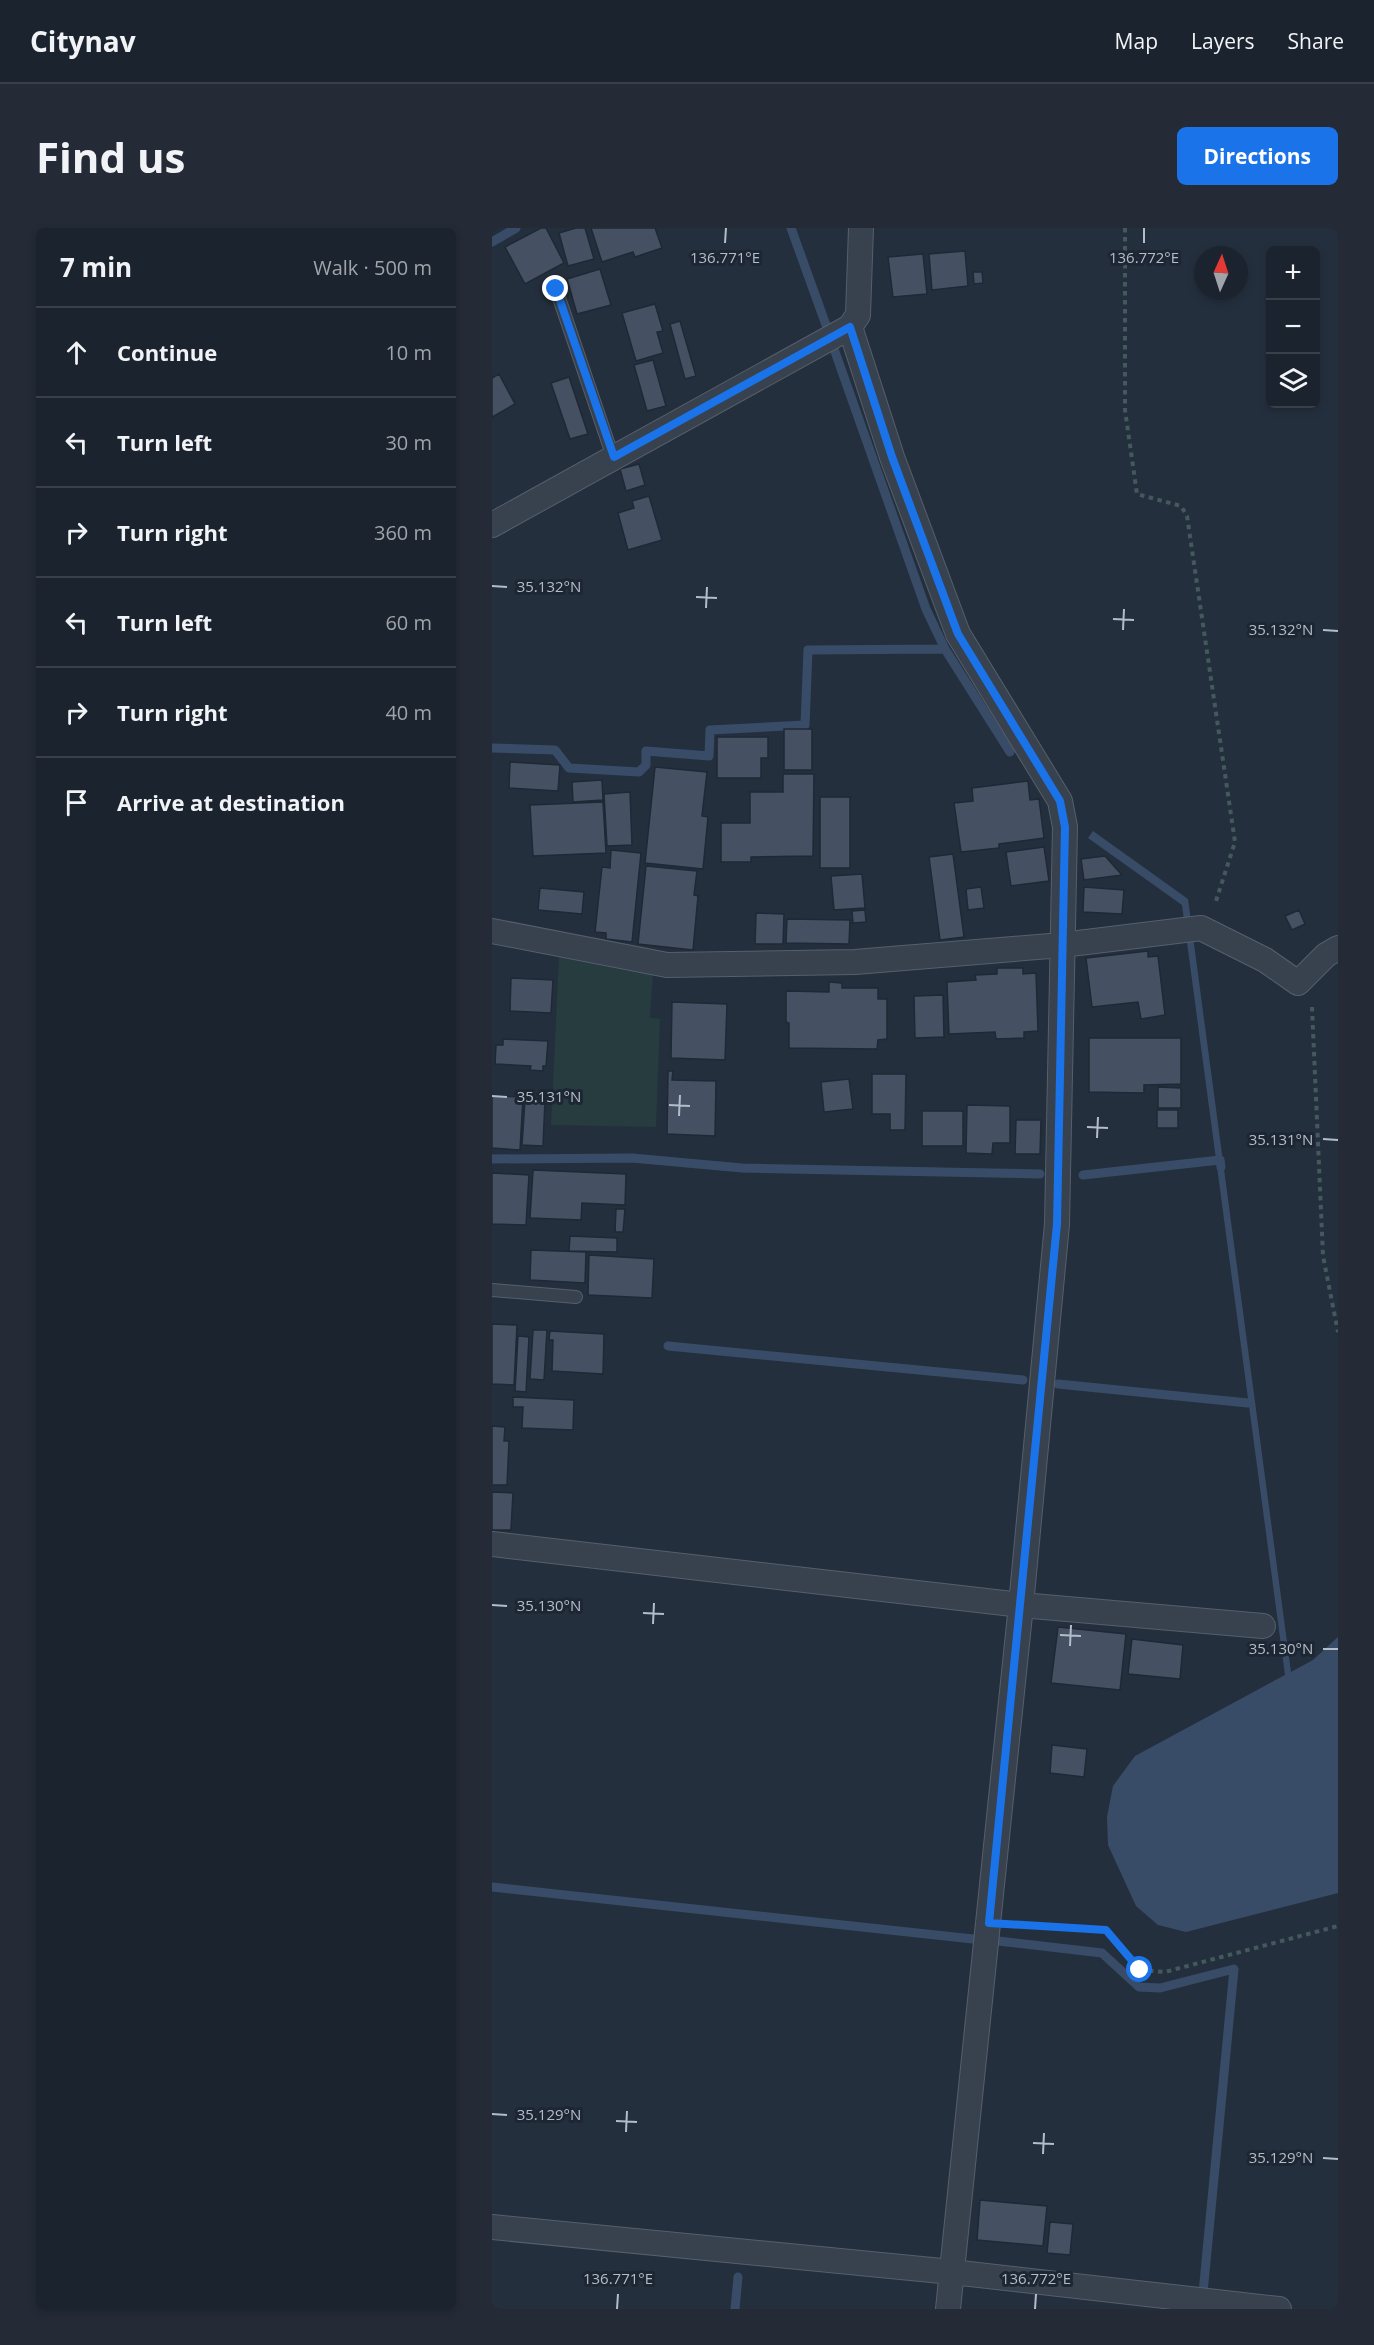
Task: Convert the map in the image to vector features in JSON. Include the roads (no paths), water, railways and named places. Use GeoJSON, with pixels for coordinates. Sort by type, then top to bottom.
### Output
{"type":"FeatureCollection","features":[{"type":"Feature","properties":{"kind":"street"},"geometry":{"type":"LineString","coordinates":[[492,525],[850,327],[858,315],[861,228]]}},
{"type":"Feature","properties":{"kind":"street"},"geometry":{"type":"LineString","coordinates":[[850,327],[892,457],[958,634],[1060,801],[1065,827],[1057,1224],[1022,1605],[948,2309]]}},
{"type":"Feature","properties":{"kind":"street"},"geometry":{"type":"LineString","coordinates":[[492,932],[667,965],[855,962],[1062,945],[1176,931],[1204,930],[1265,960],[1299,983],[1326,955],[1338,948]]}},
{"type":"Feature","properties":{"kind":"street"},"geometry":{"type":"LineString","coordinates":[[492,1545],[1022,1605],[1263,1626]]}},
{"type":"Feature","properties":{"kind":"street"},"geometry":{"type":"LineString","coordinates":[[492,2227],[952,2272],[1279,2309]]}},
{"type":"Feature","properties":{"kind":"lane"},"geometry":{"type":"LineString","coordinates":[[556,289],[614,457]]}},
{"type":"Feature","properties":{"kind":"lane"},"geometry":{"type":"LineString","coordinates":[[492,1290],[576,1297]]}},
{"type":"Feature","properties":{"kind":"water"},"geometry":{"type":"Polygon","coordinates":[[[1093,831],[1188,899],[1291,1672],[1313,1660],[1338,1637],[1338,1893],[1186,1932],[1158,1925],[1136,1906],[1108,1845],[1107,1817],[1113,1786],[1135,1756],[1285,1675],[1182,905],[1088,838],[1093,831]]]}},
{"type":"Feature","properties":{"kind":"waterway"},"geometry":{"type":"LineString","coordinates":[[492,242],[516,228]]}},
{"type":"Feature","properties":{"kind":"waterway"},"geometry":{"type":"LineString","coordinates":[[791,228],[826,325]]}},
{"type":"Feature","properties":{"kind":"waterway"},"geometry":{"type":"LineString","coordinates":[[833,346],[926,609],[945,649],[1010,752]]}},
{"type":"Feature","properties":{"kind":"waterway"},"geometry":{"type":"LineString","coordinates":[[492,748],[555,750],[569,768],[639,772],[646,765],[646,751],[709,756],[710,730],[805,725],[808,650],[945,649]]}},
{"type":"Feature","properties":{"kind":"waterway"},"geometry":{"type":"LineString","coordinates":[[492,1159],[632,1158],[742,1168],[1040,1174]]}},
{"type":"Feature","properties":{"kind":"waterway"},"geometry":{"type":"LineString","coordinates":[[1083,1175],[1220,1160],[1221,1167]]}},
{"type":"Feature","properties":{"kind":"waterway"},"geometry":{"type":"LineString","coordinates":[[668,1346],[1023,1380]]}},
{"type":"Feature","properties":{"kind":"waterway"},"geometry":{"type":"LineString","coordinates":[[1058,1384],[1248,1403]]}},
{"type":"Feature","properties":{"kind":"waterway"},"geometry":{"type":"LineString","coordinates":[[492,1887],[973,1939]]}},
{"type":"Feature","properties":{"kind":"waterway"},"geometry":{"type":"LineString","coordinates":[[998,1941],[1102,1953],[1139,1987],[1160,1988],[1234,1969],[1203,2293]]}},
{"type":"Feature","properties":{"kind":"waterway"},"geometry":{"type":"LineString","coordinates":[[735,2309],[738,2277]]}}]}
